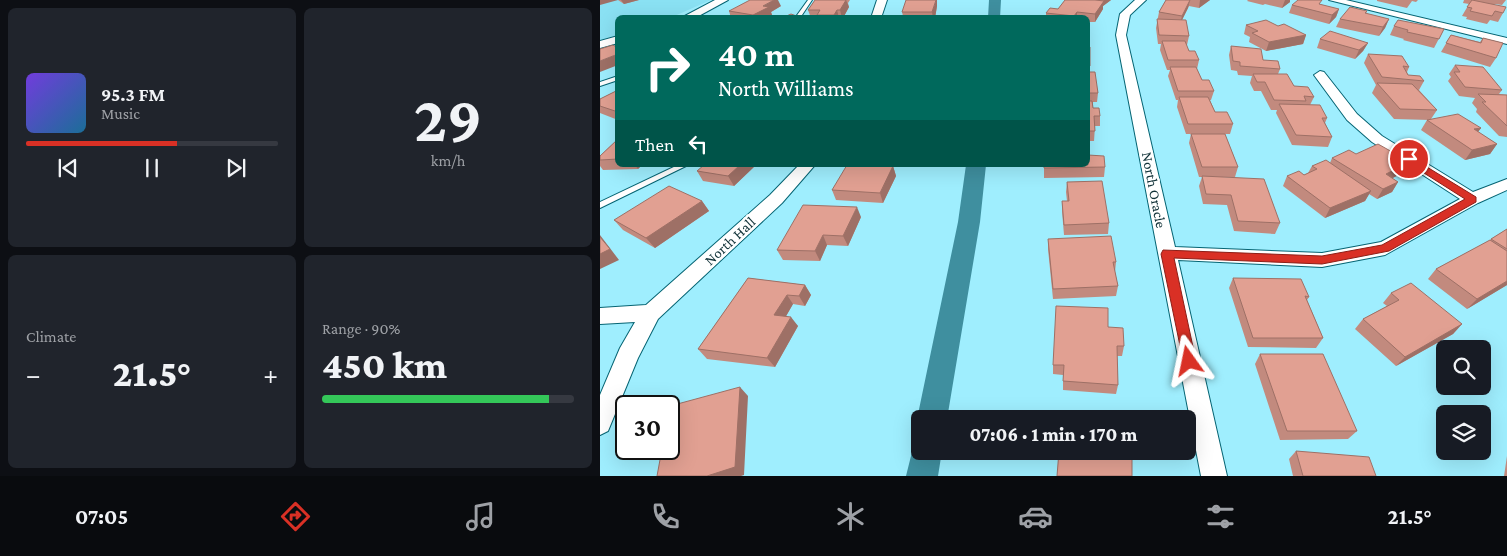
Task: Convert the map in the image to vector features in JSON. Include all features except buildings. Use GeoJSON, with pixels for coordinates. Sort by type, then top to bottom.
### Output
{"type":"FeatureCollection","features":[{"type":"Feature","properties":{"kind":"street"},"geometry":{"type":"LineString","coordinates":[[693,15],[723,0]]}},
{"type":"Feature","properties":{"kind":"street"},"geometry":{"type":"LineString","coordinates":[[877,15],[882,0]]}},
{"type":"Feature","properties":{"kind":"street","name":"North Oracle"},"geometry":{"type":"LineString","coordinates":[[1141,0],[1129,8],[1120,21],[1121,35],[1214,476]]}},
{"type":"Feature","properties":{"kind":"street"},"geometry":{"type":"LineString","coordinates":[[1338,0],[1507,41]]}},
{"type":"Feature","properties":{"kind":"street"},"geometry":{"type":"LineString","coordinates":[[600,44],[615,40]]}},
{"type":"Feature","properties":{"kind":"street"},"geometry":{"type":"LineString","coordinates":[[1320,75],[1352,117],[1377,139],[1472,199]]}},
{"type":"Feature","properties":{"kind":"street","name":"North Hall"},"geometry":{"type":"LineString","coordinates":[[600,423],[628,355],[651,313],[776,199],[805,167]]}},
{"type":"Feature","properties":{"kind":"street"},"geometry":{"type":"LineString","coordinates":[[1167,254],[1322,260],[1385,248],[1472,199],[1507,184]]}},
{"type":"Feature","properties":{"kind":"street"},"geometry":{"type":"LineString","coordinates":[[600,316],[651,313]]}},
{"type":"Feature","properties":{"kind":"lane"},"geometry":{"type":"LineString","coordinates":[[799,15],[810,0]]}},
{"type":"Feature","properties":{"kind":"lane"},"geometry":{"type":"LineString","coordinates":[[600,84],[615,79]]}},
{"type":"Feature","properties":{"kind":"lane"},"geometry":{"type":"LineString","coordinates":[[600,205],[680,167]]}},
{"type":"Feature","properties":{"kind":"shaded area"},"geometry":{"type":"Polygon","coordinates":[[[600,0],[711,0],[677,15],[615,15],[615,36],[600,40],[600,0]]]}},
{"type":"Feature","properties":{"kind":"waterway"},"geometry":{"type":"LineString","coordinates":[[994,15],[995,0]]}},
{"type":"Feature","properties":{"kind":"waterway"},"geometry":{"type":"LineString","coordinates":[[934,410],[969,222],[976,167]]}},
{"type":"Feature","properties":{"kind":"waterway"},"geometry":{"type":"LineString","coordinates":[[922,476],[925,460]]}},
{"type":"Feature","properties":{"kind":"route"},"geometry":{"type":"LineString","coordinates":[[1189,361],[1167,254],[1322,260],[1385,248],[1472,199],[1409,159]]}}]}
